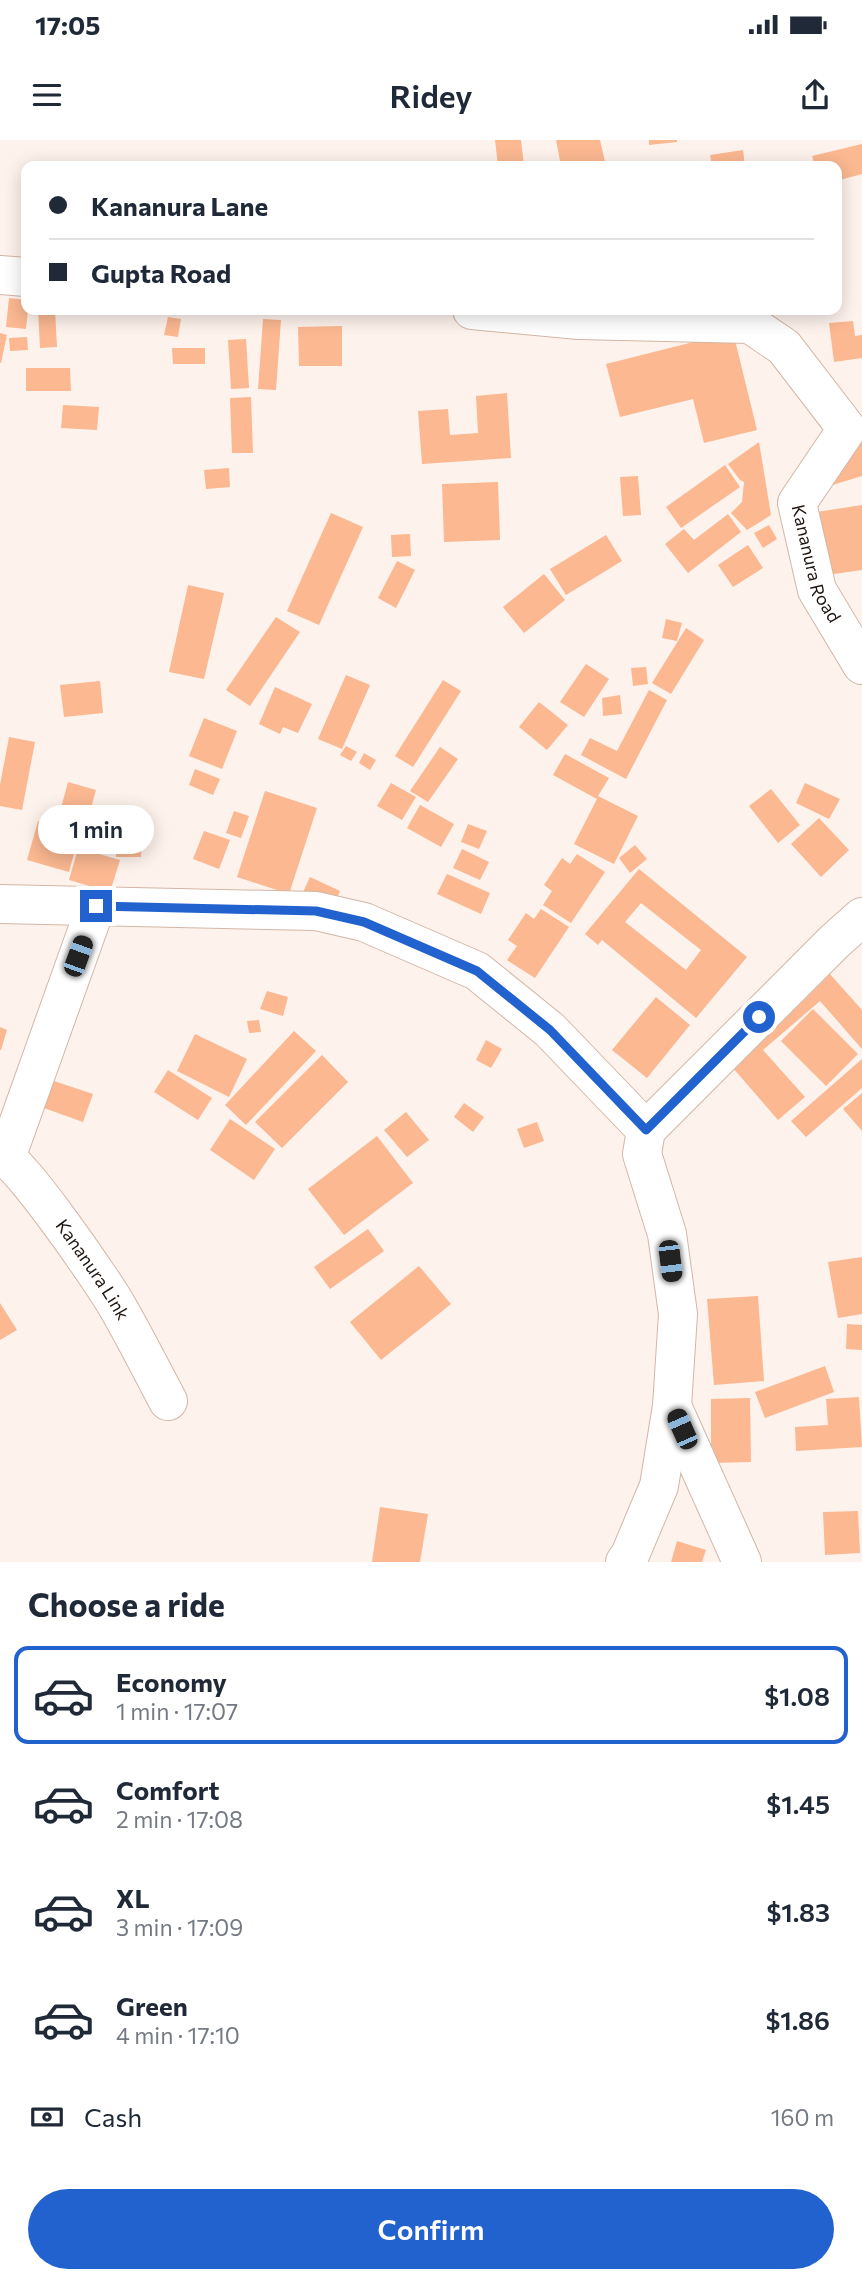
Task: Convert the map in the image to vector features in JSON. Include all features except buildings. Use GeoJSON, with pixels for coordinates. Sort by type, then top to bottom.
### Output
{"type":"FeatureCollection","features":[{"type":"Feature","properties":{"kind":"street"},"geometry":{"type":"LineString","coordinates":[[0,275],[21,277]]}},
{"type":"Feature","properties":{"kind":"street","name":"Kananura Road"},"geometry":{"type":"LineString","coordinates":[[526,315],[579,320],[750,324],[784,347],[854,425],[797,503],[817,590],[862,665]]}},
{"type":"Feature","properties":{"kind":"street"},"geometry":{"type":"LineString","coordinates":[[0,904],[316,911],[364,922],[477,971],[550,1030],[646,1130]]}},
{"type":"Feature","properties":{"kind":"street"},"geometry":{"type":"LineString","coordinates":[[3,1155],[96,906]]}},
{"type":"Feature","properties":{"kind":"street"},"geometry":{"type":"LineString","coordinates":[[625,1562],[659,1486],[672,1406],[678,1314],[667,1234],[642,1154],[646,1130],[862,917]]}},
{"type":"Feature","properties":{"kind":"street","name":"Kananura Link"},"geometry":{"type":"LineString","coordinates":[[3,1155],[33,1185],[116,1303],[168,1401]]}},
{"type":"Feature","properties":{"kind":"street"},"geometry":{"type":"LineString","coordinates":[[672,1406],[742,1562]]}},
{"type":"Feature","properties":{"kind":"route"},"geometry":{"type":"LineString","coordinates":[[96,906],[316,911],[364,922],[477,971],[550,1030],[646,1130],[759,1017]]}}]}
